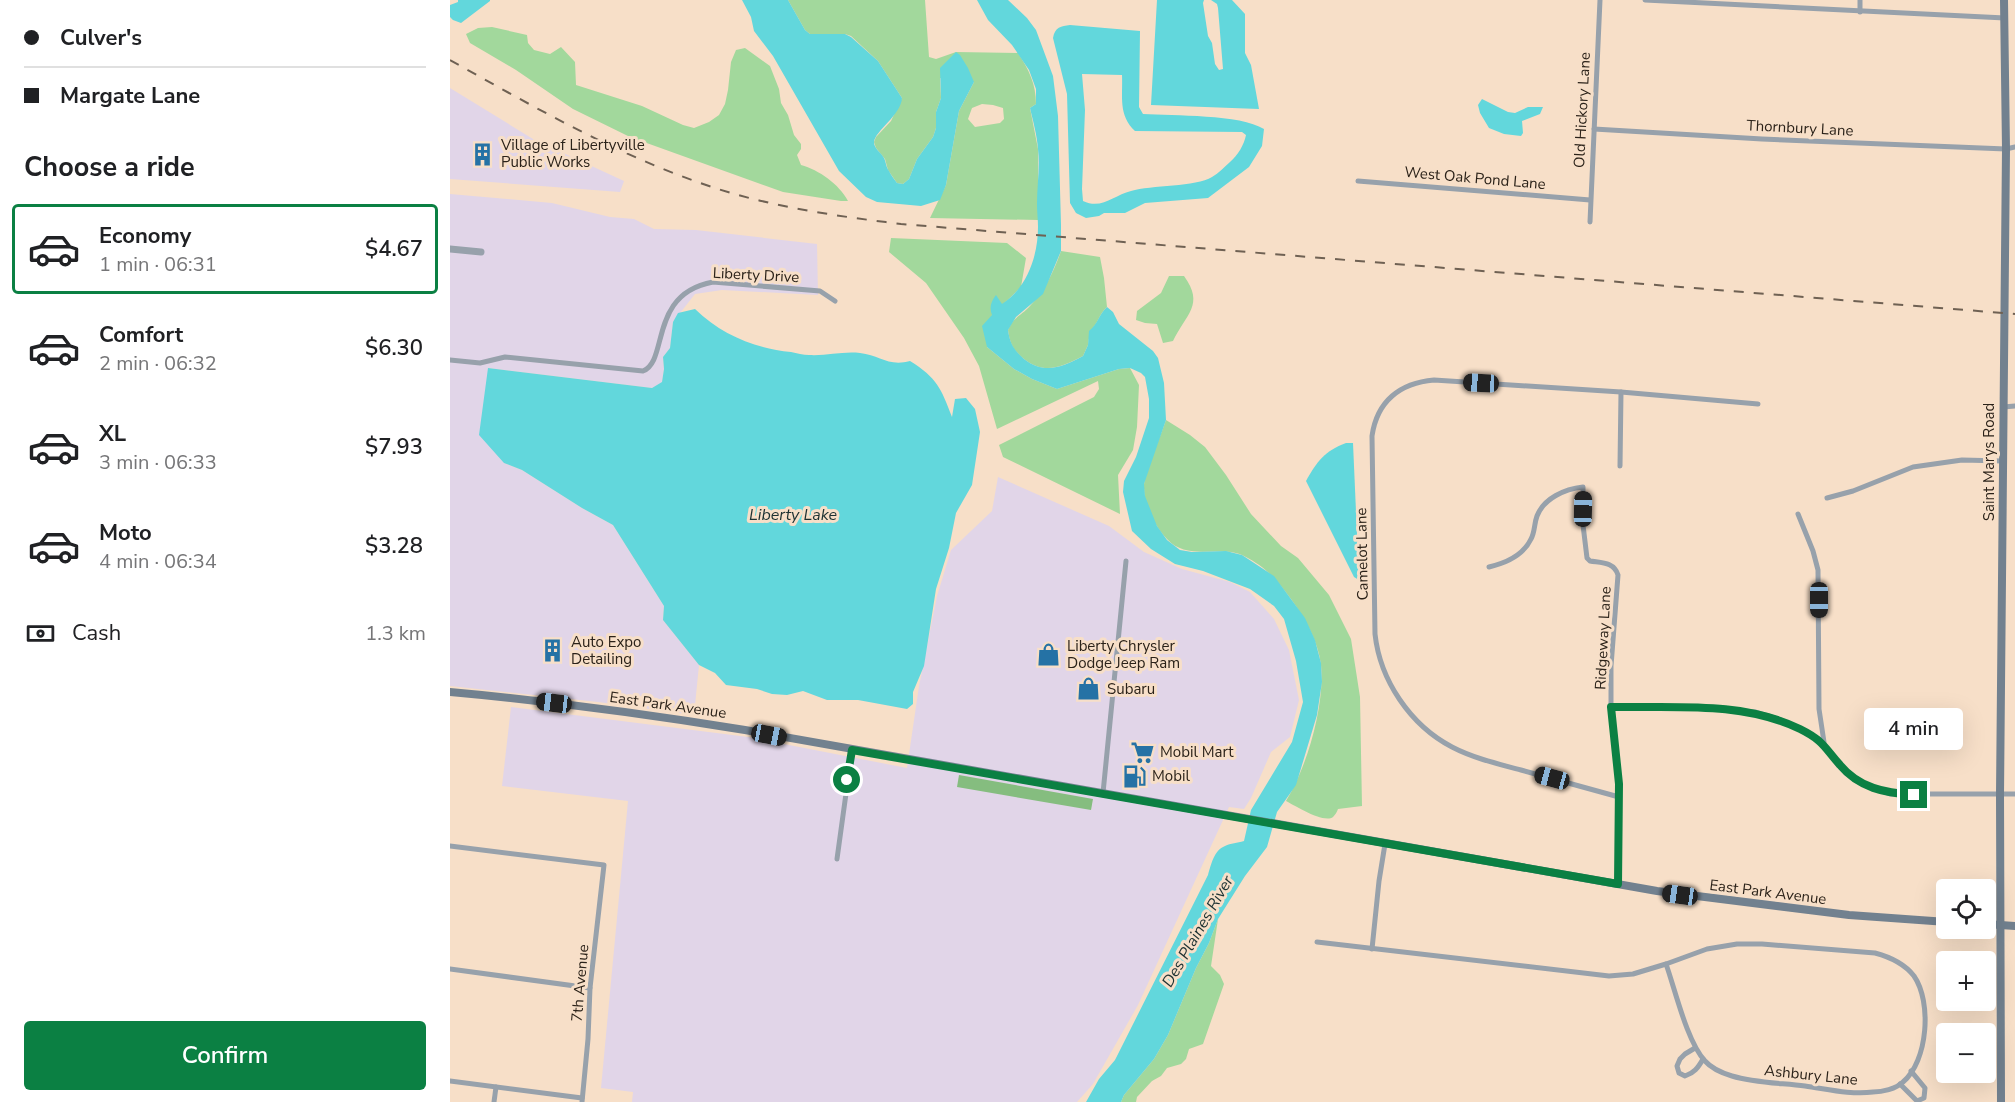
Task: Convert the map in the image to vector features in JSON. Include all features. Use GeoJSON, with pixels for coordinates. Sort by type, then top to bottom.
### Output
{"type":"FeatureCollection","features":[{"type":"Feature","properties":{"kind":"main road","name":"Saint Marys Road"},"geometry":{"type":"LineString","coordinates":[[2001,1102],[2000,794],[2006,149],[2004,0]]}},
{"type":"Feature","properties":{"kind":"main road","name":"East Park Avenue"},"geometry":{"type":"LineString","coordinates":[[450,692],[510,697],[651,715],[1385,844],[1728,901],[1849,915],[1936,921]]}},
{"type":"Feature","properties":{"kind":"main road"},"geometry":{"type":"LineString","coordinates":[[1996,925],[2015,926]]}},
{"type":"Feature","properties":{"kind":"street","name":"Old Hickory Lane"},"geometry":{"type":"LineString","coordinates":[[1590,222],[1600,0]]}},
{"type":"Feature","properties":{"kind":"street"},"geometry":{"type":"LineString","coordinates":[[1645,0],[2005,18]]}},
{"type":"Feature","properties":{"kind":"street"},"geometry":{"type":"LineString","coordinates":[[1860,0],[1860,12]]}},
{"type":"Feature","properties":{"kind":"street","name":"Thornbury Lane"},"geometry":{"type":"LineString","coordinates":[[1594,129],[2006,149],[2015,147]]}},
{"type":"Feature","properties":{"kind":"street","name":"West Oak Pond Lane"},"geometry":{"type":"LineString","coordinates":[[1358,181],[1590,200]]}},
{"type":"Feature","properties":{"kind":"street"},"geometry":{"type":"LineString","coordinates":[[450,249],[481,252]]}},
{"type":"Feature","properties":{"kind":"street","name":"Liberty Drive"},"geometry":{"type":"LineString","coordinates":[[450,360],[480,363],[498,358],[510,358],[638,371],[648,369],[653,362],[664,322],[676,302],[692,288],[713,282],[820,291],[835,301]]}},
{"type":"Feature","properties":{"kind":"street","name":"Camelot Lane"},"geometry":{"type":"LineString","coordinates":[[1619,797],[1485,760],[1451,747],[1424,728],[1397,695],[1381,662],[1375,633],[1372,436],[1374,425],[1386,402],[1402,389],[1411,384],[1434,380],[1621,392],[1758,404]]}},
{"type":"Feature","properties":{"kind":"street"},"geometry":{"type":"LineString","coordinates":[[1620,466],[1621,392]]}},
{"type":"Feature","properties":{"kind":"street"},"geometry":{"type":"LineString","coordinates":[[2003,407],[2015,406]]}},
{"type":"Feature","properties":{"kind":"street"},"geometry":{"type":"LineString","coordinates":[[1827,498],[1853,491],[1912,467],[1962,460],[2002,460]]}},
{"type":"Feature","properties":{"kind":"street","name":"Ridgeway Lane"},"geometry":{"type":"LineString","coordinates":[[1489,567],[1502,564],[1521,553],[1532,537],[1534,525],[1542,507],[1550,499],[1583,486],[1583,525],[1587,558],[1590,561],[1611,564],[1618,575],[1611,666],[1611,707],[1619,784],[1618,884]]}},
{"type":"Feature","properties":{"kind":"street"},"geometry":{"type":"LineString","coordinates":[[1798,514],[1813,550],[1818,570],[1819,709],[1826,747]]}},
{"type":"Feature","properties":{"kind":"street"},"geometry":{"type":"LineString","coordinates":[[1103,793],[1126,561]]}},
{"type":"Feature","properties":{"kind":"street"},"geometry":{"type":"LineString","coordinates":[[1611,707],[1692,707],[1755,712],[1798,728],[1819,739],[1841,768],[1852,777],[1863,784],[1890,794],[2015,794]]}},
{"type":"Feature","properties":{"kind":"street"},"geometry":{"type":"LineString","coordinates":[[837,859],[852,750]]}},
{"type":"Feature","properties":{"kind":"street"},"geometry":{"type":"LineString","coordinates":[[1372,949],[1385,844]]}},
{"type":"Feature","properties":{"kind":"street","name":"7th Avenue"},"geometry":{"type":"LineString","coordinates":[[450,846],[604,865],[590,988],[582,1100]]}},
{"type":"Feature","properties":{"kind":"street"},"geometry":{"type":"LineString","coordinates":[[1317,942],[1609,976],[1633,974],[1707,949],[1737,944],[1875,953],[1891,958],[1913,975],[1922,992],[1923,1046],[1917,1064],[1911,1071],[1900,1084],[1917,1101],[1924,1098],[1925,1088],[1911,1071]]}},
{"type":"Feature","properties":{"kind":"street","name":"Ashbury Lane"},"geometry":{"type":"LineString","coordinates":[[1666,964],[1695,1048],[1703,1059],[1721,1073],[1744,1079],[1858,1093],[1888,1090],[1900,1084]]}},
{"type":"Feature","properties":{"kind":"street"},"geometry":{"type":"LineString","coordinates":[[450,969],[590,988]]}},
{"type":"Feature","properties":{"kind":"street"},"geometry":{"type":"LineString","coordinates":[[1695,1048],[1680,1059],[1677,1066],[1679,1073],[1685,1076],[1691,1074],[1703,1059]]}},
{"type":"Feature","properties":{"kind":"street"},"geometry":{"type":"LineString","coordinates":[[450,1082],[582,1100]]}},
{"type":"Feature","properties":{"kind":"street"},"geometry":{"type":"LineString","coordinates":[[494,1102],[496,1087]]}},
{"type":"Feature","properties":{"kind":"shaded area"},"geometry":{"type":"Polygon","coordinates":[[[450,88],[533,139],[624,181],[620,192],[450,179],[450,88]]]}},
{"type":"Feature","properties":{"kind":"shaded area"},"geometry":{"type":"Polygon","coordinates":[[[450,194],[552,203],[610,217],[634,219],[654,229],[696,230],[817,244],[818,295],[722,290],[695,294],[673,322],[670,348],[663,357],[662,383],[652,388],[488,368],[504,463],[522,470],[613,525],[664,606],[663,620],[699,665],[694,715],[450,686],[450,194]]]}},
{"type":"Feature","properties":{"kind":"shaded area"},"geometry":{"type":"Polygon","coordinates":[[[998,477],[1109,526],[1144,552],[1182,569],[1230,582],[1250,592],[1274,619],[1289,650],[1299,700],[1290,737],[1271,752],[1244,809],[1229,807],[1138,1005],[1093,1084],[1077,1102],[632,1102],[633,1092],[601,1088],[628,801],[502,786],[511,707],[748,737],[907,768],[919,686],[937,596],[951,550],[992,511],[998,477]]]}},
{"type":"Feature","properties":{"kind":"green space"},"geometry":{"type":"Polygon","coordinates":[[[788,0],[925,0],[929,57],[936,59],[956,52],[1018,53],[1031,77],[1036,97],[1036,104],[1030,108],[1038,149],[1038,220],[930,218],[946,185],[959,111],[974,82],[940,78],[941,98],[936,112],[936,128],[933,137],[917,159],[909,179],[903,184],[897,183],[874,142],[891,121],[902,98],[878,61],[851,36],[810,34],[805,30],[788,0]],[[982,104],[972,108],[968,119],[975,127],[1000,123],[1004,119],[1003,108],[982,104]]]}},
{"type":"Feature","properties":{"kind":"green space"},"geometry":{"type":"Polygon","coordinates":[[[492,27],[527,35],[528,43],[534,50],[550,54],[561,47],[575,62],[576,85],[642,106],[694,128],[719,115],[725,104],[731,62],[736,50],[745,48],[770,66],[779,89],[781,103],[788,115],[794,135],[801,144],[797,155],[801,165],[828,178],[848,201],[783,192],[630,137],[573,109],[516,70],[470,43],[466,34],[478,28],[492,27]]]}},
{"type":"Feature","properties":{"kind":"green space"},"geometry":{"type":"Polygon","coordinates":[[[891,238],[1007,243],[1026,258],[1021,287],[992,315],[987,347],[1014,369],[1032,379],[1057,389],[1119,369],[1130,368],[1139,385],[1137,427],[1133,450],[1118,475],[1120,514],[1003,457],[999,445],[1094,397],[1099,389],[1098,381],[997,429],[979,366],[964,338],[926,283],[889,252],[891,238]]]}},
{"type":"Feature","properties":{"kind":"green space"},"geometry":{"type":"Polygon","coordinates":[[[1061,251],[1100,257],[1107,307],[1090,331],[1088,345],[1083,356],[1053,368],[1039,367],[1020,356],[1013,346],[1008,330],[1045,287],[1061,251]]]}},
{"type":"Feature","properties":{"kind":"green space"},"geometry":{"type":"Polygon","coordinates":[[[1169,276],[1184,276],[1190,286],[1193,302],[1188,316],[1173,341],[1163,343],[1157,324],[1136,320],[1137,311],[1161,293],[1169,276]]]}},
{"type":"Feature","properties":{"kind":"green space"},"geometry":{"type":"Polygon","coordinates":[[[1166,420],[1205,447],[1251,514],[1281,546],[1298,558],[1329,595],[1351,639],[1360,697],[1362,806],[1338,809],[1333,817],[1323,818],[1286,801],[1301,771],[1317,717],[1322,681],[1317,647],[1306,622],[1291,599],[1265,569],[1244,556],[1234,553],[1184,550],[1175,546],[1158,528],[1148,507],[1144,485],[1166,420]]]}},
{"type":"Feature","properties":{"kind":"green space"},"geometry":{"type":"Polygon","coordinates":[[[959,775],[1093,799],[1091,810],[957,787],[959,775]]]}},
{"type":"Feature","properties":{"kind":"green space"},"geometry":{"type":"Polygon","coordinates":[[[1218,919],[1211,966],[1220,975],[1224,984],[1203,1044],[1189,1049],[1186,1059],[1181,1064],[1167,1068],[1137,1097],[1136,1102],[1121,1102],[1124,1095],[1154,1059],[1168,1035],[1218,919]]]}},
{"type":"Feature","properties":{"kind":"water"},"geometry":{"type":"Polygon","coordinates":[[[458,0],[490,1],[461,23],[450,17],[450,5],[458,0]]]}},
{"type":"Feature","properties":{"kind":"water"},"geometry":{"type":"Polygon","coordinates":[[[742,0],[788,0],[805,30],[810,34],[845,34],[878,61],[902,98],[901,104],[874,142],[897,183],[903,184],[909,179],[917,159],[933,137],[936,128],[936,112],[941,98],[940,68],[956,52],[960,55],[974,82],[959,111],[946,185],[940,200],[921,206],[877,202],[866,197],[839,171],[773,56],[754,31],[751,17],[742,0]]]}},
{"type":"Feature","properties":{"kind":"water","name":"Des Plaines River"},"geometry":{"type":"Polygon","coordinates":[[[977,0],[1008,0],[1036,30],[1053,76],[1058,116],[1061,251],[1043,294],[1016,317],[1008,330],[1013,346],[1024,359],[1039,367],[1061,366],[1083,356],[1088,345],[1089,331],[1107,307],[1113,312],[1119,324],[1153,351],[1158,358],[1164,383],[1166,420],[1144,484],[1145,496],[1157,526],[1167,540],[1180,550],[1226,551],[1242,555],[1274,576],[1305,618],[1315,640],[1321,663],[1322,682],[1317,715],[1296,785],[1277,812],[1267,847],[1245,876],[1218,919],[1168,1035],[1154,1059],[1124,1095],[1121,1102],[1086,1102],[1099,1079],[1115,1060],[1208,875],[1216,854],[1225,846],[1244,841],[1251,810],[1292,742],[1303,702],[1296,661],[1284,619],[1274,606],[1250,589],[1203,571],[1175,564],[1151,549],[1132,531],[1123,492],[1124,481],[1136,457],[1149,418],[1149,399],[1145,377],[1130,368],[1119,369],[1057,389],[1014,369],[987,347],[982,326],[992,315],[993,300],[996,295],[1002,304],[1018,289],[1029,270],[1036,249],[1039,156],[1030,108],[1036,104],[1036,89],[1029,70],[1012,45],[988,20],[977,0]]]}},
{"type":"Feature","properties":{"kind":"water"},"geometry":{"type":"Polygon","coordinates":[[[1157,0],[1204,0],[1208,36],[1212,43],[1215,64],[1219,70],[1223,69],[1218,8],[1217,4],[1211,0],[1232,0],[1245,14],[1245,53],[1251,65],[1259,109],[1151,105],[1157,0]]]}},
{"type":"Feature","properties":{"kind":"water"},"geometry":{"type":"Polygon","coordinates":[[[1070,25],[1140,31],[1139,107],[1143,114],[1223,118],[1253,124],[1264,129],[1262,146],[1249,167],[1208,198],[1145,203],[1125,213],[1104,213],[1086,218],[1076,213],[1070,203],[1067,94],[1053,38],[1057,29],[1070,25]],[[1082,74],[1085,110],[1083,201],[1102,203],[1140,189],[1205,180],[1217,174],[1238,153],[1246,135],[1242,132],[1135,131],[1124,112],[1122,75],[1082,74]]]}},
{"type":"Feature","properties":{"kind":"water"},"geometry":{"type":"Polygon","coordinates":[[[1482,99],[1508,112],[1515,113],[1528,107],[1543,107],[1540,114],[1522,121],[1521,136],[1504,134],[1489,128],[1478,105],[1482,99]]]}},
{"type":"Feature","properties":{"kind":"water","name":"Liberty Lake"},"geometry":{"type":"Polygon","coordinates":[[[695,309],[727,333],[764,347],[807,355],[854,353],[867,354],[896,363],[910,361],[937,384],[952,417],[955,399],[966,398],[975,409],[980,432],[972,485],[956,513],[949,548],[936,589],[924,666],[913,692],[913,704],[907,709],[858,700],[827,700],[803,691],[787,695],[772,694],[757,689],[726,685],[715,673],[699,665],[663,620],[664,606],[613,525],[522,470],[504,463],[479,435],[488,368],[652,388],[662,382],[663,357],[670,348],[673,322],[678,313],[695,309]]]}},
{"type":"Feature","properties":{"kind":"water"},"geometry":{"type":"Polygon","coordinates":[[[1346,443],[1353,443],[1359,580],[1354,577],[1306,481],[1322,458],[1346,443]]]}},
{"type":"Feature","properties":{"kind":"railway"},"geometry":{"type":"LineString","coordinates":[[450,60],[576,129],[675,174],[756,200],[828,214],[901,224],[2015,314]]}},
{"type":"Feature","properties":{"kind":"place","name":"Village of Libertyville Public Works"},"geometry":{"type":"Point","coordinates":[483,154]}},
{"type":"Feature","properties":{"kind":"place","name":"Auto Expo Detailing"},"geometry":{"type":"Point","coordinates":[553,651]}},
{"type":"Feature","properties":{"kind":"place","name":"Liberty Chrysler Dodge Jeep Ram"},"geometry":{"type":"Point","coordinates":[1049,655]}},
{"type":"Feature","properties":{"kind":"place","name":"Subaru"},"geometry":{"type":"Point","coordinates":[1089,689]}},
{"type":"Feature","properties":{"kind":"place","name":"Mobil Mart"},"geometry":{"type":"Point","coordinates":[1142,752]}},
{"type":"Feature","properties":{"kind":"place","name":"Mobil"},"geometry":{"type":"Point","coordinates":[1134,776]}},
{"type":"Feature","properties":{"kind":"route"},"geometry":{"type":"LineString","coordinates":[[847,780],[852,750],[1618,884],[1619,784],[1611,707],[1692,707],[1755,712],[1781,720],[1819,739],[1841,768],[1863,784],[1890,794],[1914,795]]}}]}
